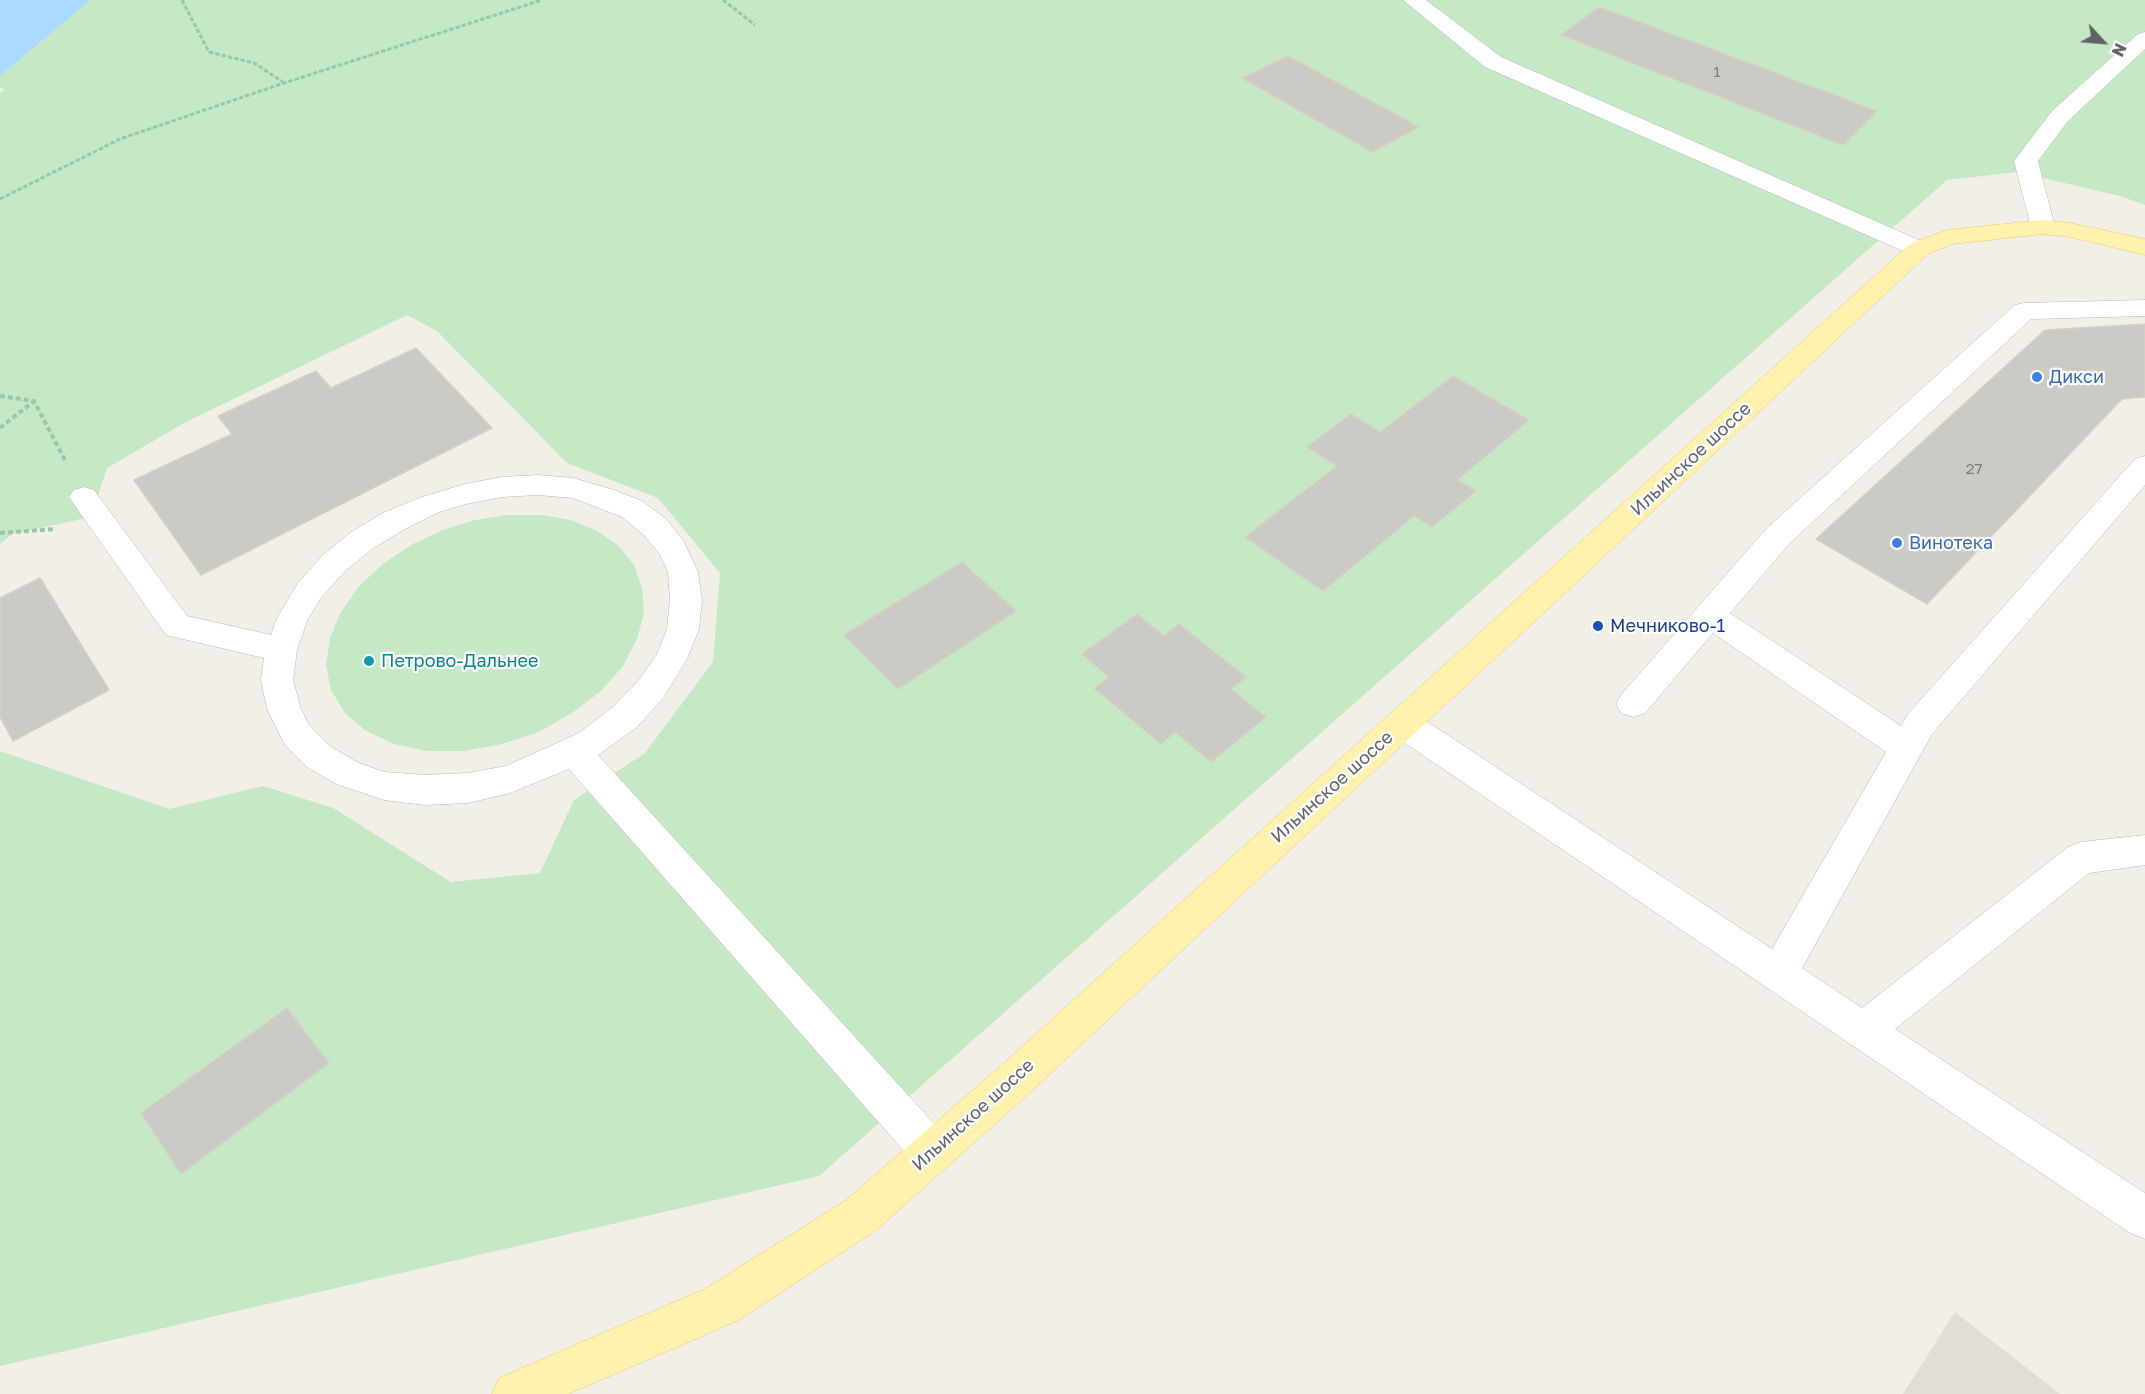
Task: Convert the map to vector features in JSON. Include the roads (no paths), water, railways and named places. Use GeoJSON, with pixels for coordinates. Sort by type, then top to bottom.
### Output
{"type":"FeatureCollection","features":[{"type":"Feature","properties":{"kind":"main road","name":"Ильинское шоссе"},"geometry":{"type":"LineString","coordinates":[[514,1394],[721,1305],[860,1216],[1009,1084],[1918,249],[1947,237],[2043,227],[2145,247]]}},
{"type":"Feature","properties":{"kind":"street"},"geometry":{"type":"LineString","coordinates":[[1413,0],[1493,62],[1918,249]]}},
{"type":"Feature","properties":{"kind":"street"},"geometry":{"type":"LineString","coordinates":[[2043,227],[2026,161],[2060,116],[2145,39]]}},
{"type":"Feature","properties":{"kind":"street"},"geometry":{"type":"LineString","coordinates":[[1633,704],[1778,536],[2024,311],[2145,308]]}},
{"type":"Feature","properties":{"kind":"street"},"geometry":{"type":"LineString","coordinates":[[1778,974],[1920,724],[2145,466]]}},
{"type":"Feature","properties":{"kind":"street"},"geometry":{"type":"LineString","coordinates":[[538,485],[573,488],[604,497],[632,509],[655,526],[672,548],[683,573],[686,600],[683,629],[671,659],[651,689],[625,717],[574,752],[553,763],[510,778],[468,788],[424,790],[384,786],[348,774],[319,757],[297,735],[284,708],[278,680],[281,650],[292,620],[309,591],[325,573],[361,541],[394,521],[429,505],[465,494],[502,487],[538,485]]}},
{"type":"Feature","properties":{"kind":"street"},"geometry":{"type":"LineString","coordinates":[[84,497],[177,626],[281,650]]}},
{"type":"Feature","properties":{"kind":"street"},"geometry":{"type":"LineString","coordinates":[[1710,615],[1907,748]]}},
{"type":"Feature","properties":{"kind":"street"},"geometry":{"type":"LineString","coordinates":[[1402,723],[2145,1218]]}},
{"type":"Feature","properties":{"kind":"street"},"geometry":{"type":"LineString","coordinates":[[574,752],[932,1152]]}},
{"type":"Feature","properties":{"kind":"street"},"geometry":{"type":"LineString","coordinates":[[1863,1031],[2081,858],[2145,850]]}},
{"type":"Feature","properties":{"kind":"water"},"geometry":{"type":"Polygon","coordinates":[[[0,0],[91,0],[0,76],[0,0]]]}},
{"type":"Feature","properties":{"kind":"place","name":"Дикси"},"geometry":{"type":"Point","coordinates":[2037,377]}},
{"type":"Feature","properties":{"kind":"place","name":"Винотека"},"geometry":{"type":"Point","coordinates":[1897,543]}},
{"type":"Feature","properties":{"kind":"place","name":"Мечниково-1"},"geometry":{"type":"Point","coordinates":[1598,626]}},
{"type":"Feature","properties":{"kind":"place","name":"Петрово-Дальнее"},"geometry":{"type":"Point","coordinates":[369,661]}}]}
